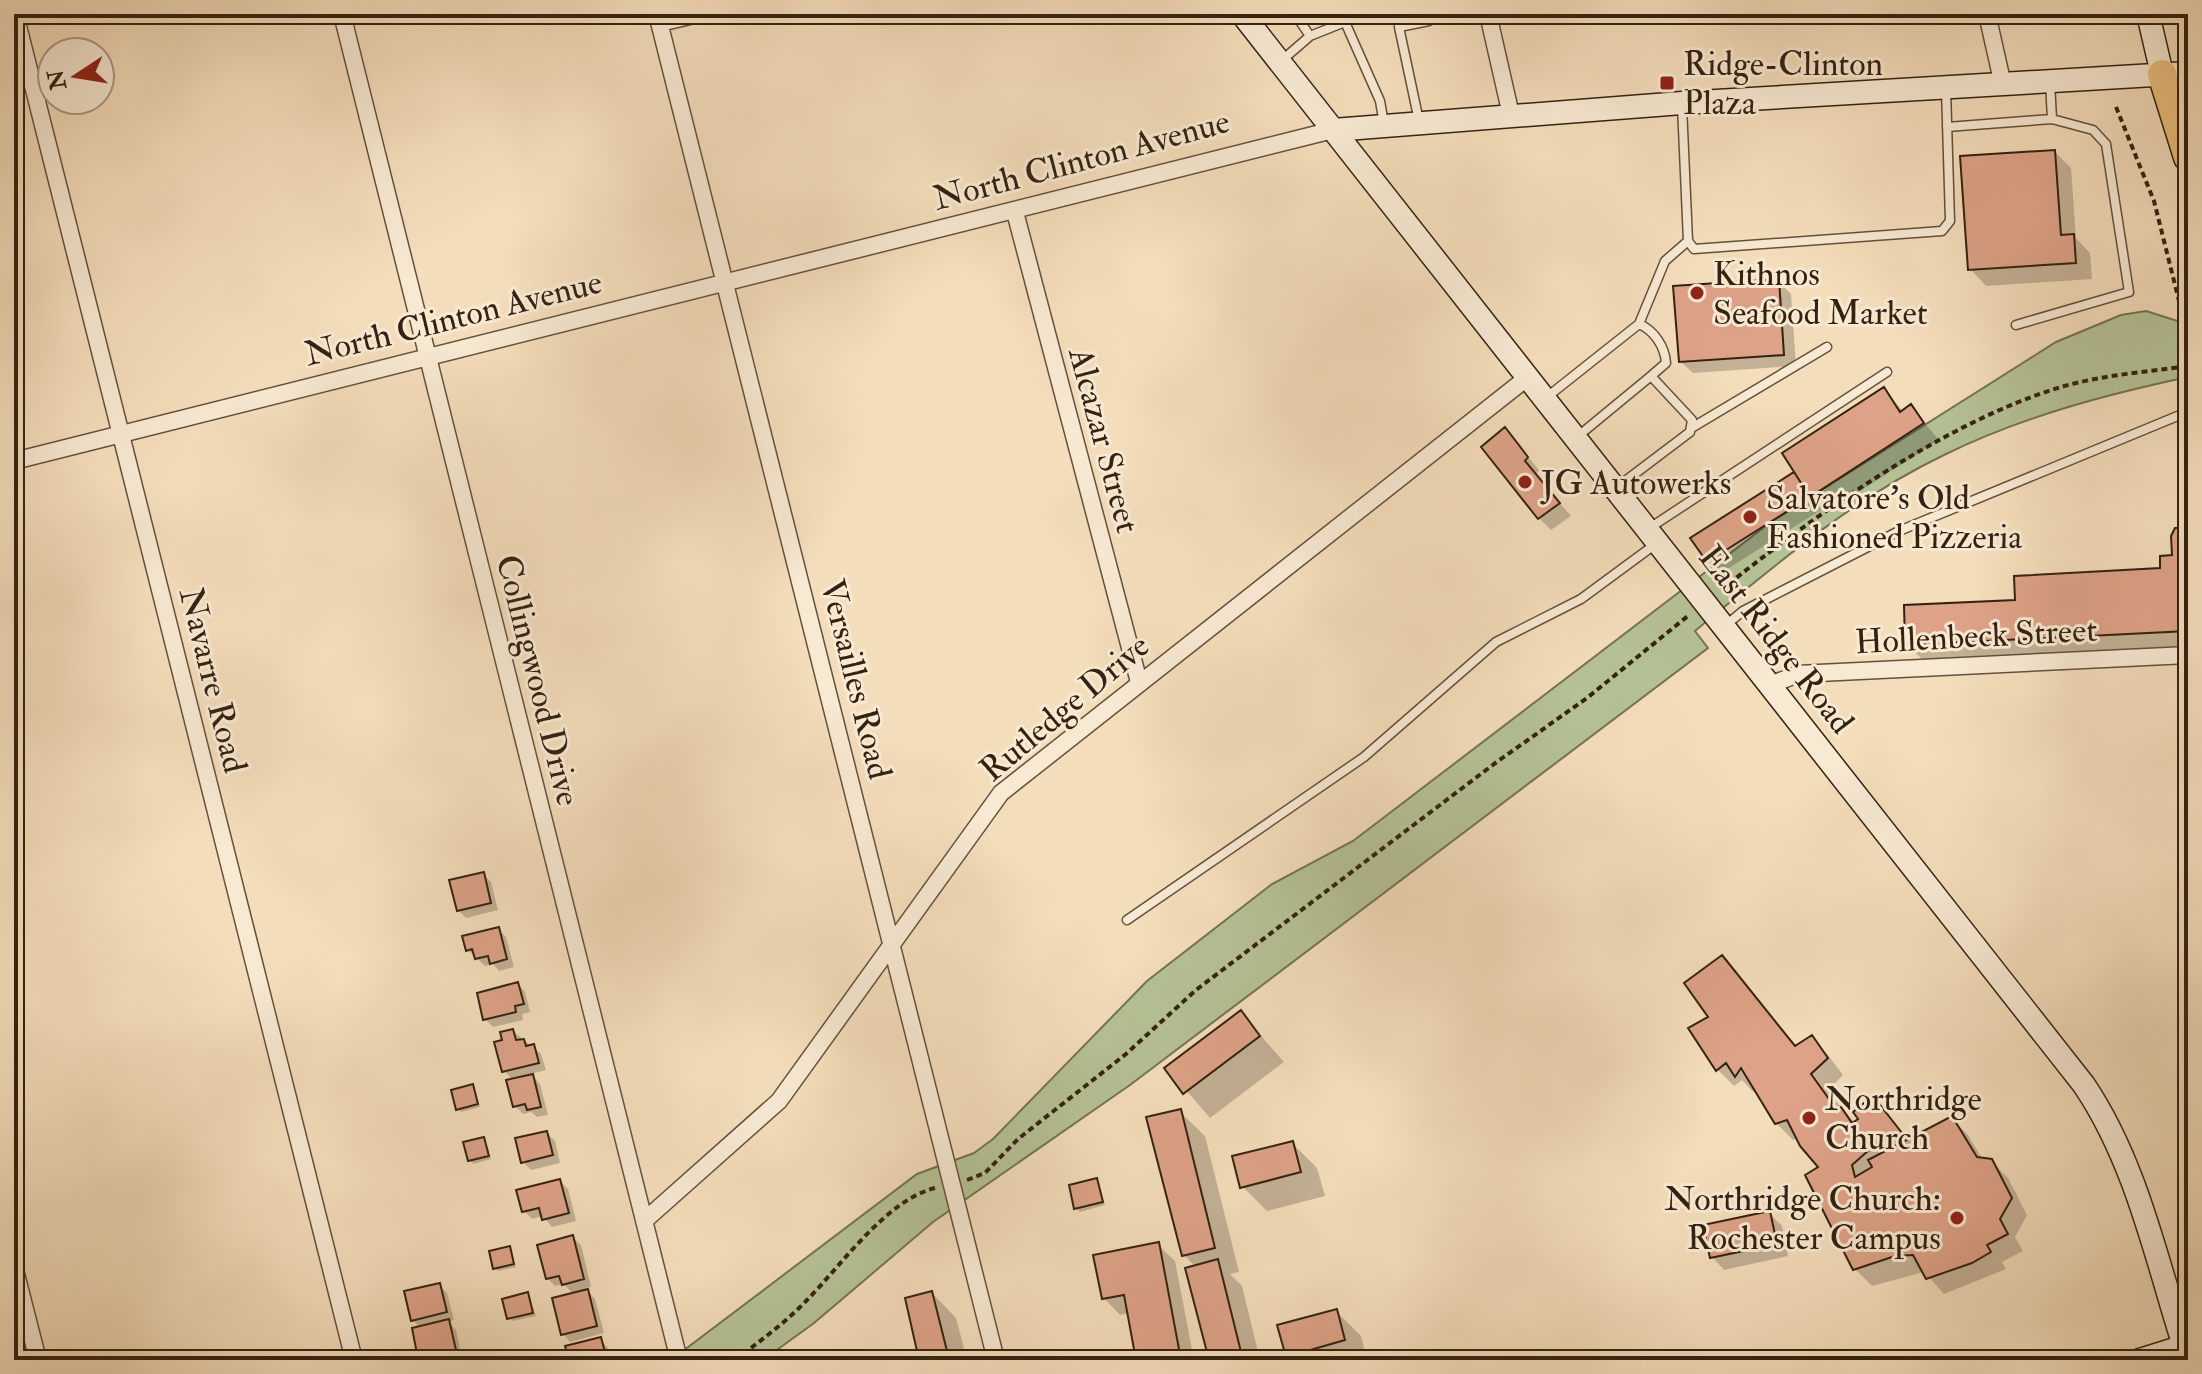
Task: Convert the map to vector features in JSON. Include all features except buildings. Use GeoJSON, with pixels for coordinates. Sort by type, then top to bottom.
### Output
{"type":"FeatureCollection","features":[{"type":"Feature","properties":{"kind":"highway"},"geometry":{"type":"LineString","coordinates":[[2178,73],[2188,157]]}},
{"type":"Feature","properties":{"kind":"main road","name":"East Ridge Road"},"geometry":{"type":"LineString","coordinates":[[1242,14],[2096,1104],[2129,1172],[2186,1346]]}},
{"type":"Feature","properties":{"kind":"main road"},"geometry":{"type":"LineString","coordinates":[[2148,14],[2178,73]]}},
{"type":"Feature","properties":{"kind":"main road","name":"North Clinton Avenue"},"geometry":{"type":"LineString","coordinates":[[1333,130],[1682,103],[2178,73]]}},
{"type":"Feature","properties":{"kind":"main road"},"geometry":{"type":"LineString","coordinates":[[2140,1360],[2186,1346]]}},
{"type":"Feature","properties":{"kind":"street","name":"Navarre Road"},"geometry":{"type":"LineString","coordinates":[[15,14],[354,1360]]}},
{"type":"Feature","properties":{"kind":"street","name":"Collingwood Drive"},"geometry":{"type":"LineString","coordinates":[[342,14],[679,1360]]}},
{"type":"Feature","properties":{"kind":"street"},"geometry":{"type":"LineString","coordinates":[[658,19],[698,14]]}},
{"type":"Feature","properties":{"kind":"street"},"geometry":{"type":"LineString","coordinates":[[1488,14],[1511,115]]}},
{"type":"Feature","properties":{"kind":"street"},"geometry":{"type":"LineString","coordinates":[[1987,14],[2003,85]]}},
{"type":"Feature","properties":{"kind":"street","name":"Versailles Road"},"geometry":{"type":"LineString","coordinates":[[658,19],[996,1360]]}},
{"type":"Feature","properties":{"kind":"street","name":"North Clinton Avenue"},"geometry":{"type":"LineString","coordinates":[[14,461],[1333,130]]}},
{"type":"Feature","properties":{"kind":"street","name":"Alcazar Street"},"geometry":{"type":"LineString","coordinates":[[1015,212],[1139,682]]}},
{"type":"Feature","properties":{"kind":"street","name":"Rutledge Drive"},"geometry":{"type":"LineString","coordinates":[[644,1221],[779,1101],[1001,793],[1528,377]]}},
{"type":"Feature","properties":{"kind":"street","name":"Hollenbeck Street"},"geometry":{"type":"LineString","coordinates":[[1770,685],[1798,674],[2188,655]]}},
{"type":"Feature","properties":{"kind":"street"},"geometry":{"type":"LineString","coordinates":[[14,1266],[38,1360]]}},
{"type":"Feature","properties":{"kind":"lane"},"geometry":{"type":"LineString","coordinates":[[1295,14],[1310,36]]}},
{"type":"Feature","properties":{"kind":"lane"},"geometry":{"type":"LineString","coordinates":[[1419,121],[1399,27],[1429,21]]}},
{"type":"Feature","properties":{"kind":"lane"},"geometry":{"type":"LineString","coordinates":[[1280,62],[1310,36],[1345,22],[1380,101],[1385,125]]}},
{"type":"Feature","properties":{"kind":"lane"},"geometry":{"type":"LineString","coordinates":[[2050,82],[2052,119]]}},
{"type":"Feature","properties":{"kind":"lane"},"geometry":{"type":"LineString","coordinates":[[1682,103],[1688,241],[1694,249],[1942,231],[1950,221],[1946,88]]}},
{"type":"Feature","properties":{"kind":"lane"},"geometry":{"type":"LineString","coordinates":[[1947,127],[2052,119],[2093,130],[2106,144],[2129,292],[2016,325]]}},
{"type":"Feature","properties":{"kind":"lane"},"geometry":{"type":"LineString","coordinates":[[1545,399],[1639,324],[1665,261],[1688,241]]}},
{"type":"Feature","properties":{"kind":"lane"},"geometry":{"type":"LineString","coordinates":[[1576,438],[1666,363],[1665,351],[1648,327],[1639,324]]}},
{"type":"Feature","properties":{"kind":"lane"},"geometry":{"type":"LineString","coordinates":[[1615,488],[1693,427],[1827,347]]}},
{"type":"Feature","properties":{"kind":"lane"},"geometry":{"type":"LineString","coordinates":[[1127,920],[1364,757],[1496,642],[1581,599],[1652,536],[1887,372]]}},
{"type":"Feature","properties":{"kind":"lane"},"geometry":{"type":"LineString","coordinates":[[1651,376],[1692,420],[1693,427]]}},
{"type":"Feature","properties":{"kind":"lane"},"geometry":{"type":"LineString","coordinates":[[1724,627],[1757,604],[1899,531],[2180,415],[2188,435]]}},
{"type":"Feature","properties":{"kind":"path"},"geometry":{"type":"LineString","coordinates":[[2116,107],[2154,201],[2188,337]]}},
{"type":"Feature","properties":{"kind":"path"},"geometry":{"type":"LineString","coordinates":[[1719,591],[1823,513],[1978,421],[2066,386],[2188,366]]}},
{"type":"Feature","properties":{"kind":"path"},"geometry":{"type":"LineString","coordinates":[[1196,990],[1494,764],[1587,698],[1688,615]]}},
{"type":"Feature","properties":{"kind":"green space"},"geometry":{"type":"Polygon","coordinates":[[[2146,311],[2184,323],[2188,337],[2188,377],[2125,391],[2003,429],[1944,455],[1877,492],[1814,536],[1695,631],[1708,648],[1130,1085],[933,1222],[814,1323],[770,1355],[762,1360],[671,1360],[917,1174],[974,1153],[993,1139],[1147,981],[1272,884],[1353,841],[1771,522],[2056,342],[2121,315],[2146,311]]]}},
{"type":"Feature","properties":{"kind":"green space"},"geometry":{"type":"Polygon","coordinates":[[[14,1298],[30,1360],[14,1360],[14,1298]]]}},
{"type":"Feature","properties":{"kind":"place","name":"Ridge-Clinton Plaza"},"geometry":{"type":"Point","coordinates":[1667,83]}},
{"type":"Feature","properties":{"kind":"place","name":"Kithnos Seafood Market"},"geometry":{"type":"Point","coordinates":[1697,293]}},
{"type":"Feature","properties":{"kind":"place","name":"JG Autowerks"},"geometry":{"type":"Point","coordinates":[1525,482]}},
{"type":"Feature","properties":{"kind":"place","name":"Salvatore's Old Fashioned Pizzeria"},"geometry":{"type":"Point","coordinates":[1750,517]}},
{"type":"Feature","properties":{"kind":"place","name":"Northridge Church"},"geometry":{"type":"Point","coordinates":[1809,1118]}},
{"type":"Feature","properties":{"kind":"place","name":"Northridge Church: Rochester Campus"},"geometry":{"type":"Point","coordinates":[1957,1218]}}]}
